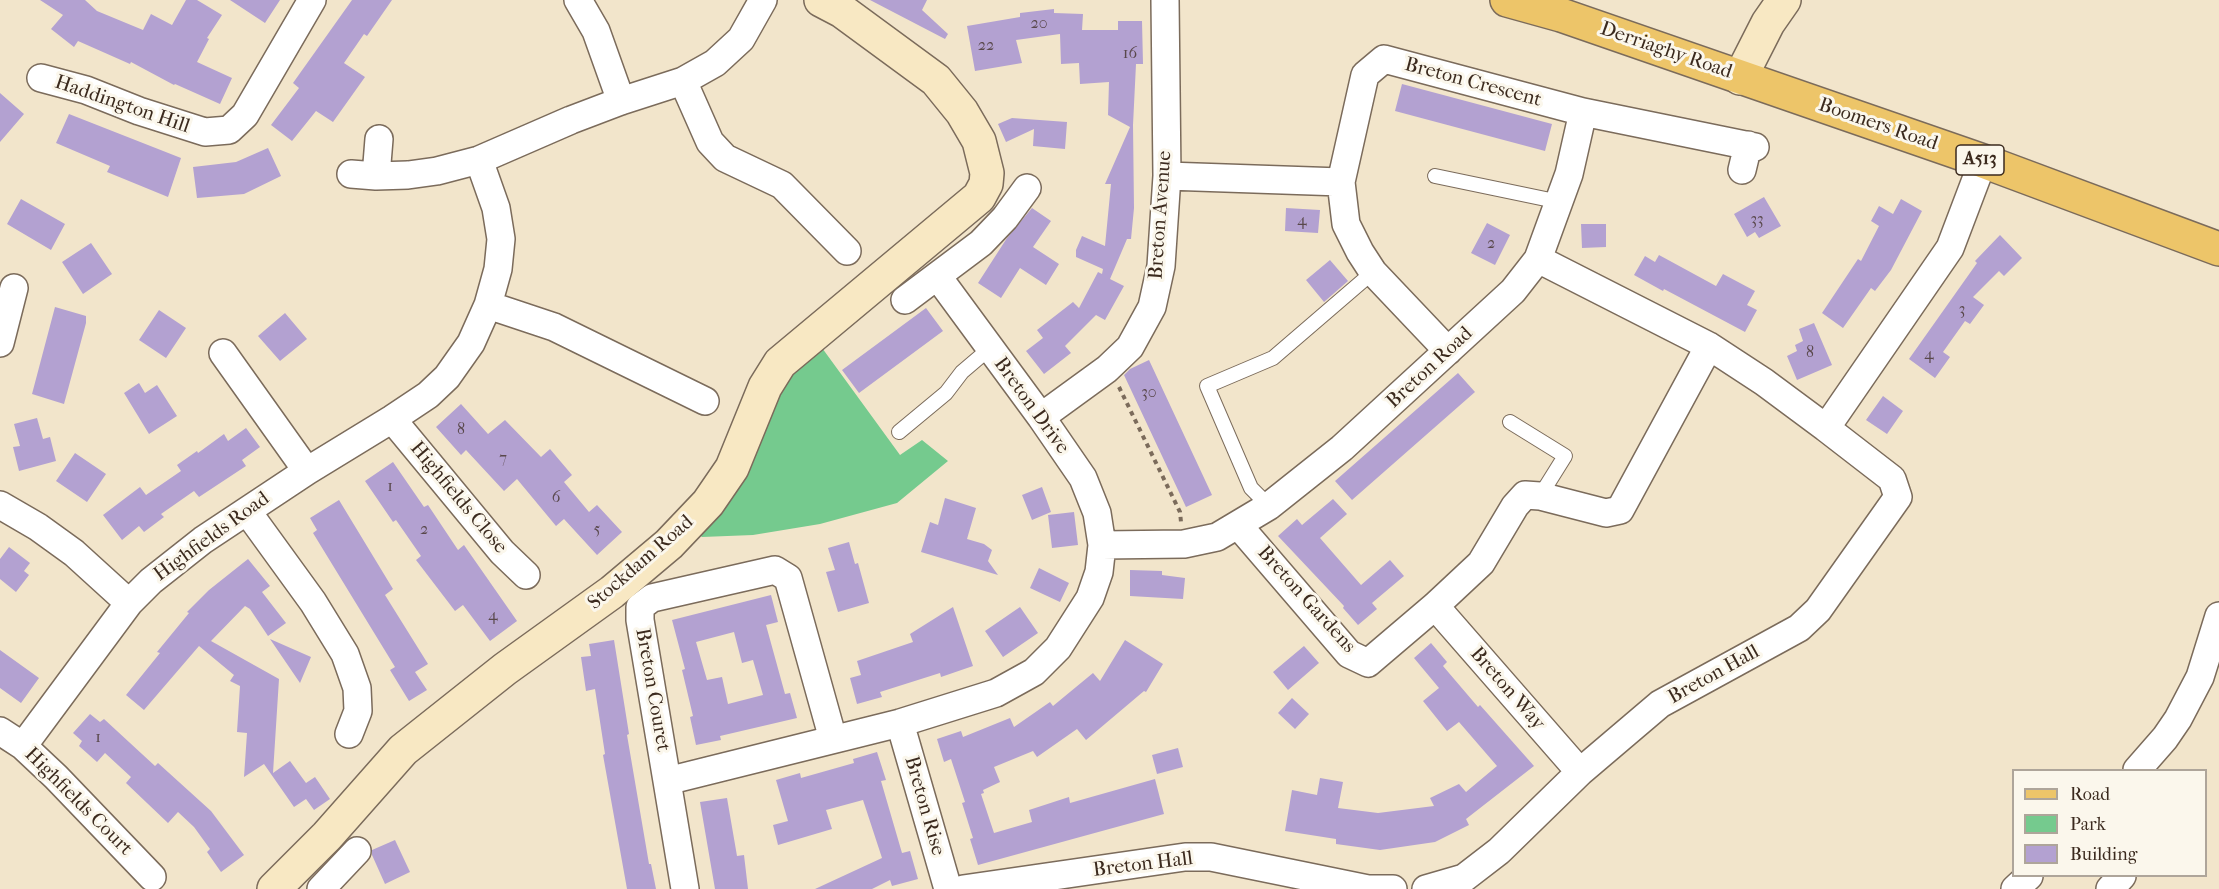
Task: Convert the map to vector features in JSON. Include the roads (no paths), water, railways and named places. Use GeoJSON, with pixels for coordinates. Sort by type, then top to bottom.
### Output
{"type":"FeatureCollection","features":[{"type":"Feature","properties":{"kind":"main road","name":"Derriaghy Road"},"geometry":{"type":"LineString","coordinates":[[1507,0],[1561,15],[1740,78]]}},
{"type":"Feature","properties":{"kind":"main road","name":"Boomers Road"},"geometry":{"type":"LineString","coordinates":[[1740,78],[1983,161],[2219,249]]}},
{"type":"Feature","properties":{"kind":"street","name":"Haddington Hill"},"geometry":{"type":"LineString","coordinates":[[41,78],[86,90],[140,111],[205,132],[229,130],[245,115],[312,0]]}},
{"type":"Feature","properties":{"kind":"street"},"geometry":{"type":"LineString","coordinates":[[578,0],[596,30],[621,101]]}},
{"type":"Feature","properties":{"kind":"street"},"geometry":{"type":"LineString","coordinates":[[380,139],[364,175],[408,175],[437,171],[479,160],[571,120],[682,81],[715,63],[741,39],[763,0]]}},
{"type":"Feature","properties":{"kind":"street","name":"Stockdam Road"},"geometry":{"type":"LineString","coordinates":[[274,889],[327,836],[403,750],[505,669],[612,592],[669,544],[708,503],[732,468],[765,387],[780,363],[979,196],[986,184],[987,172],[979,141],[962,112],[936,80],[842,11],[821,0]]}},
{"type":"Feature","properties":{"kind":"street","name":"Breton Avenue"},"geometry":{"type":"LineString","coordinates":[[1041,417],[1107,369],[1130,347],[1152,307],[1161,266],[1167,176],[1165,0]]}},
{"type":"Feature","properties":{"kind":"street","name":"Derriaghy Road"},"geometry":{"type":"LineString","coordinates":[[1740,78],[1768,22],[1784,0]]}},
{"type":"Feature","properties":{"kind":"street","name":"Breton Crescent"},"geometry":{"type":"LineString","coordinates":[[1448,351],[1373,272],[1360,252],[1347,224],[1341,182],[1365,75],[1384,58],[1748,154]]}},
{"type":"Feature","properties":{"kind":"street"},"geometry":{"type":"LineString","coordinates":[[682,81],[710,142],[717,150],[725,158],[782,185],[847,251]]}},
{"type":"Feature","properties":{"kind":"street","name":"Breton Road"},"geometry":{"type":"LineString","coordinates":[[1102,546],[1184,544],[1217,537],[1239,526],[1269,506],[1342,448],[1513,291],[1538,259],[1569,174],[1583,112]]}},
{"type":"Feature","properties":{"kind":"street","name":"Highfields Road"},"geometry":{"type":"LineString","coordinates":[[23,746],[129,603],[151,581],[176,560],[247,511],[428,395],[447,377],[471,343],[488,305],[498,269],[501,239],[496,208],[479,160]]}},
{"type":"Feature","properties":{"kind":"street"},"geometry":{"type":"LineString","coordinates":[[1826,428],[1950,248],[1983,161]]}},
{"type":"Feature","properties":{"kind":"street"},"geometry":{"type":"LineString","coordinates":[[1167,176],[1341,182]]}},
{"type":"Feature","properties":{"kind":"street"},"geometry":{"type":"LineString","coordinates":[[906,300],[981,243],[1005,218],[1027,188]]}},
{"type":"Feature","properties":{"kind":"street","name":"Breton Hall"},"geometry":{"type":"LineString","coordinates":[[1426,889],[1464,878],[1498,851],[1580,772],[1660,704],[1799,628],[1818,610],[1898,497],[1892,479],[1764,382],[1709,346],[1538,259]]}},
{"type":"Feature","properties":{"kind":"street","name":"Breton Drive"},"geometry":{"type":"LineString","coordinates":[[900,723],[996,693],[1034,672],[1058,648],[1090,598],[1099,572],[1102,546],[1097,513],[1083,478],[938,277]]}},
{"type":"Feature","properties":{"kind":"street"},"geometry":{"type":"LineString","coordinates":[[0,343],[14,288]]}},
{"type":"Feature","properties":{"kind":"street"},"geometry":{"type":"LineString","coordinates":[[488,305],[554,327],[705,401]]}},
{"type":"Feature","properties":{"kind":"street"},"geometry":{"type":"LineString","coordinates":[[1540,496],[1606,513],[1620,510],[1709,346]]}},
{"type":"Feature","properties":{"kind":"street"},"geometry":{"type":"LineString","coordinates":[[224,353],[307,471]]}},
{"type":"Feature","properties":{"kind":"street","name":"Highfields Close"},"geometry":{"type":"LineString","coordinates":[[392,419],[502,552],[526,575]]}},
{"type":"Feature","properties":{"kind":"street","name":"Breton Gardens"},"geometry":{"type":"LineString","coordinates":[[1239,526],[1349,654],[1368,663],[1481,563],[1515,506],[1525,495],[1540,496]]}},
{"type":"Feature","properties":{"kind":"street"},"geometry":{"type":"LineString","coordinates":[[0,505],[38,527],[74,553],[129,603]]}},
{"type":"Feature","properties":{"kind":"street"},"geometry":{"type":"LineString","coordinates":[[247,511],[313,602],[345,654],[357,688],[358,711],[349,734]]}},
{"type":"Feature","properties":{"kind":"street","name":"Breton Couret"},"geometry":{"type":"LineString","coordinates":[[833,739],[788,578],[775,570],[652,598],[640,607],[640,620],[667,781],[900,723]]}},
{"type":"Feature","properties":{"kind":"street","name":"Breton Way"},"geometry":{"type":"LineString","coordinates":[[1435,606],[1580,772]]}},
{"type":"Feature","properties":{"kind":"street"},"geometry":{"type":"LineString","coordinates":[[2139,769],[2166,738],[2178,719],[2200,677],[2219,616]]}},
{"type":"Feature","properties":{"kind":"street","name":"Breton Rise"},"geometry":{"type":"LineString","coordinates":[[900,723],[948,889]]}},
{"type":"Feature","properties":{"kind":"street","name":"Highfields Court"},"geometry":{"type":"LineString","coordinates":[[0,731],[23,746],[57,777],[152,877]]}},
{"type":"Feature","properties":{"kind":"street"},"geometry":{"type":"LineString","coordinates":[[667,781],[685,889]]}},
{"type":"Feature","properties":{"kind":"street","name":"Breton Hall"},"geometry":{"type":"LineString","coordinates":[[963,889],[1185,857],[1211,857],[1368,889],[1393,889]]}},
{"type":"Feature","properties":{"kind":"street"},"geometry":{"type":"LineString","coordinates":[[321,889],[353,867]]}},
{"type":"Feature","properties":{"kind":"street"},"geometry":{"type":"LineString","coordinates":[[2015,889],[2028,877]]}},
{"type":"Feature","properties":{"kind":"street"},"geometry":{"type":"LineString","coordinates":[[2110,889],[2121,877]]}},
{"type":"Feature","properties":{"kind":"lane"},"geometry":{"type":"LineString","coordinates":[[1435,176],[1560,202]]}},
{"type":"Feature","properties":{"kind":"lane"},"geometry":{"type":"LineString","coordinates":[[1269,506],[1251,488],[1208,386],[1273,358],[1373,272]]}},
{"type":"Feature","properties":{"kind":"lane"},"geometry":{"type":"LineString","coordinates":[[899,432],[946,393],[962,372],[989,349]]}},
{"type":"Feature","properties":{"kind":"lane"},"geometry":{"type":"LineString","coordinates":[[1510,422],[1565,456],[1540,496]]}}]}
